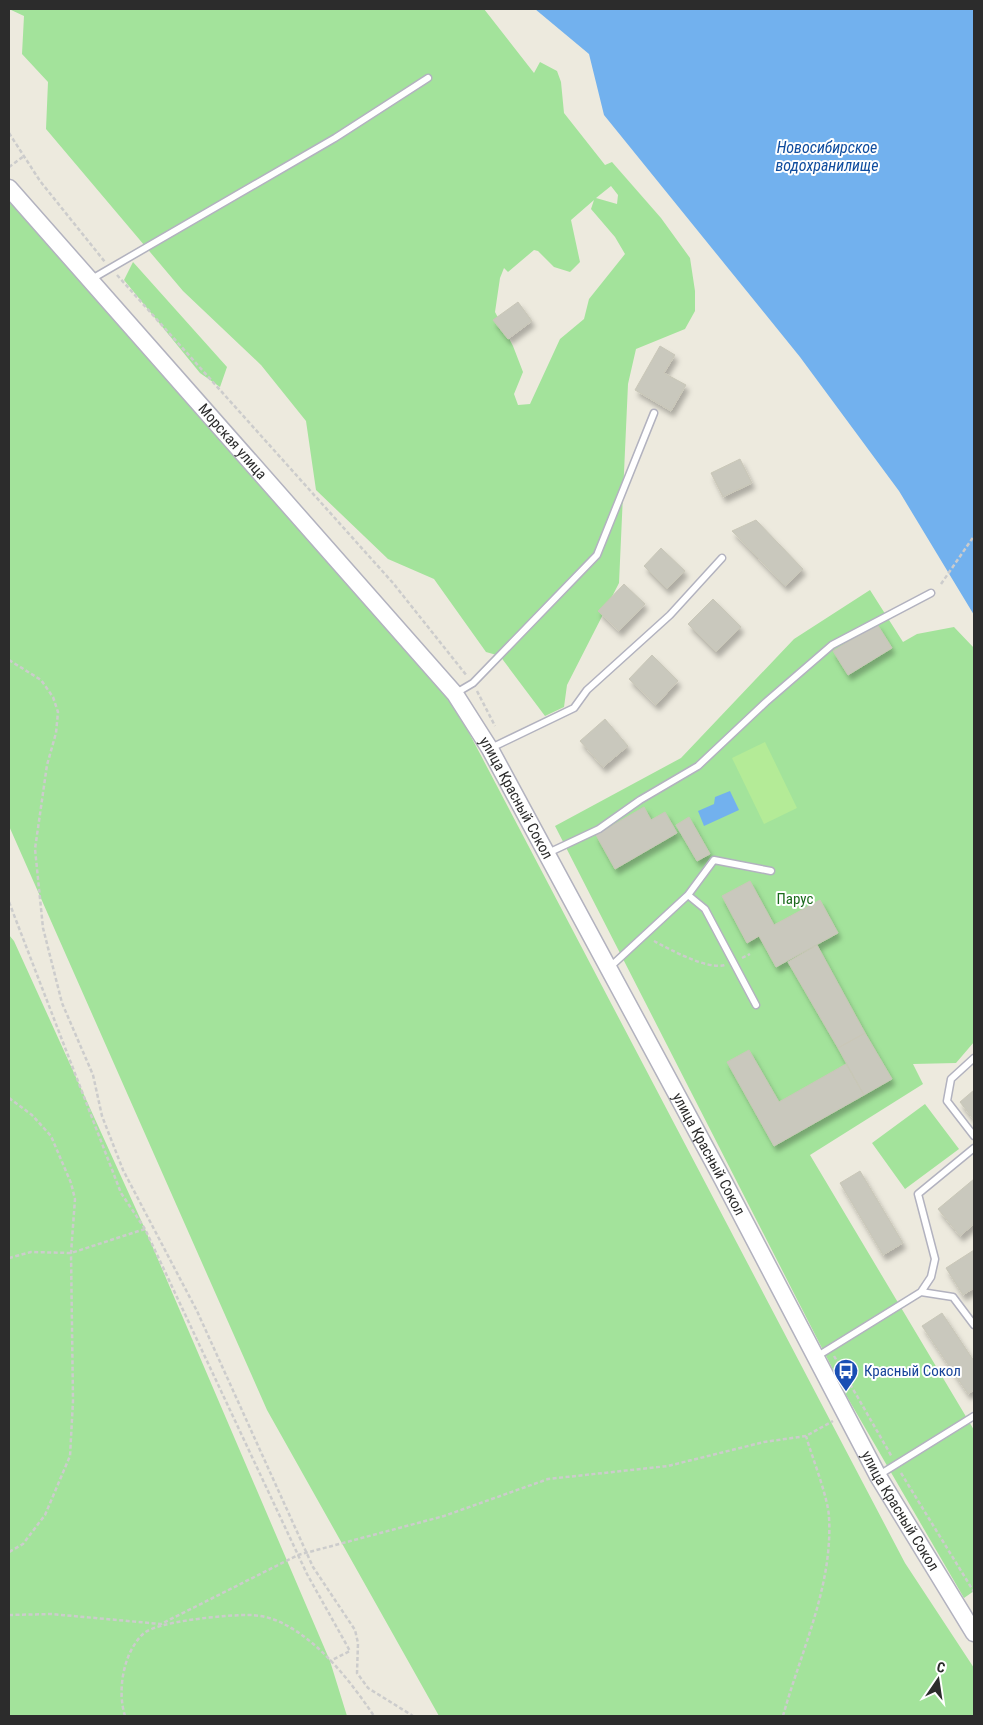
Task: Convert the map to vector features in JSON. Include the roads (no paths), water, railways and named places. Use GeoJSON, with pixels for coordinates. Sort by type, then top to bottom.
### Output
{"type":"FeatureCollection","features":[{"type":"Feature","properties":{"kind":"street","name":"Морская улица"},"geometry":{"type":"LineString","coordinates":[[9,188],[455,694]]}},
{"type":"Feature","properties":{"kind":"street","name":"улица Красный Сокол"},"geometry":{"type":"LineString","coordinates":[[455,694],[490,749],[724,1180],[878,1476],[974,1633]]}},
{"type":"Feature","properties":{"kind":"lane"},"geometry":{"type":"LineString","coordinates":[[89,281],[335,138],[428,78]]}},
{"type":"Feature","properties":{"kind":"lane"},"geometry":{"type":"LineString","coordinates":[[455,694],[473,683],[597,555],[654,413]]}},
{"type":"Feature","properties":{"kind":"lane"},"geometry":{"type":"LineString","coordinates":[[490,749],[574,708],[587,690],[670,615],[722,558]]}},
{"type":"Feature","properties":{"kind":"lane"},"geometry":{"type":"LineString","coordinates":[[546,853],[599,830],[640,800],[698,766],[766,702],[832,645],[931,593]]}},
{"type":"Feature","properties":{"kind":"lane"},"geometry":{"type":"LineString","coordinates":[[609,968],[688,895],[714,860],[771,871]]}},
{"type":"Feature","properties":{"kind":"lane"},"geometry":{"type":"LineString","coordinates":[[688,895],[705,909],[756,1005]]}},
{"type":"Feature","properties":{"kind":"lane"},"geometry":{"type":"LineString","coordinates":[[974,1058],[951,1079],[947,1101],[974,1136]]}},
{"type":"Feature","properties":{"kind":"lane"},"geometry":{"type":"LineString","coordinates":[[815,1357],[921,1292],[931,1277],[935,1260],[918,1194],[974,1148]]}},
{"type":"Feature","properties":{"kind":"lane"},"geometry":{"type":"LineString","coordinates":[[921,1292],[954,1297],[974,1325]]}},
{"type":"Feature","properties":{"kind":"lane"},"geometry":{"type":"LineString","coordinates":[[878,1476],[974,1416]]}},
{"type":"Feature","properties":{"kind":"water","name":"Новосибирское водохранилище"},"geometry":{"type":"Polygon","coordinates":[[[535,9],[974,9],[974,615],[899,491],[800,357],[604,115],[589,54],[535,9]]]}},
{"type":"Feature","properties":{"kind":"water"},"geometry":{"type":"Polygon","coordinates":[[[730,791],[739,810],[704,826],[698,811],[714,804],[715,797],[730,791]]]}},
{"type":"Feature","properties":{"kind":"place","name":"Красный Сокол"},"geometry":{"type":"Point","coordinates":[846,1392]}},
{"type":"Feature","properties":{"kind":"park label","name":"Парус"},"geometry":{"type":"Point","coordinates":[795,899]}}]}
